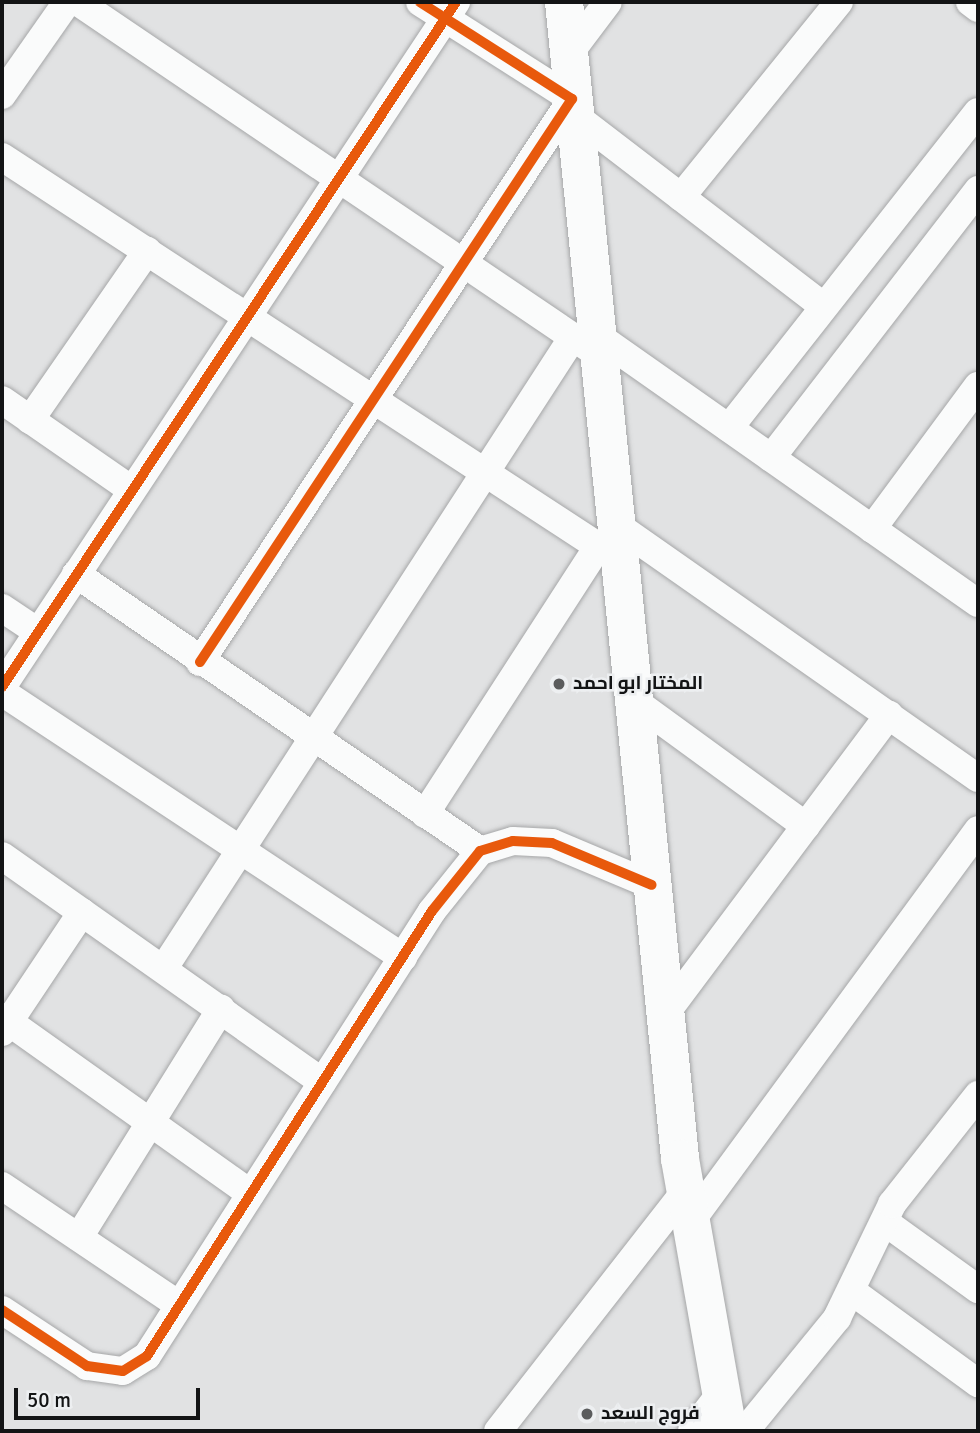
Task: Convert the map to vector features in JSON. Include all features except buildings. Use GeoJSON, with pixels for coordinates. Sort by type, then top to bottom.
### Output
{"type":"FeatureCollection","features":[{"type":"Feature","properties":{"kind":"main road"},"geometry":{"type":"LineString","coordinates":[[564,2],[589,341],[610,544],[633,700],[665,1014],[688,1206],[728,1431]]}},
{"type":"Feature","properties":{"kind":"street"},"geometry":{"type":"LineString","coordinates":[[2,95],[67,2]]}},
{"type":"Feature","properties":{"kind":"street"},"geometry":{"type":"LineString","coordinates":[[78,2],[464,263],[729,428],[978,603]]}},
{"type":"Feature","properties":{"kind":"street"},"geometry":{"type":"LineString","coordinates":[[420,2],[451,10],[681,197],[822,305]]}},
{"type":"Feature","properties":{"kind":"street"},"geometry":{"type":"LineString","coordinates":[[568,55],[608,2]]}},
{"type":"Feature","properties":{"kind":"street"},"geometry":{"type":"LineString","coordinates":[[681,197],[839,2]]}},
{"type":"Feature","properties":{"kind":"street"},"geometry":{"type":"LineString","coordinates":[[970,2],[978,8]]}},
{"type":"Feature","properties":{"kind":"street"},"geometry":{"type":"LineString","coordinates":[[403,957],[2,689],[451,10]]}},
{"type":"Feature","properties":{"kind":"street"},"geometry":{"type":"LineString","coordinates":[[200,662],[464,263],[573,107]]}},
{"type":"Feature","properties":{"kind":"street"},"geometry":{"type":"LineString","coordinates":[[729,428],[822,305],[978,112]]}},
{"type":"Feature","properties":{"kind":"street"},"geometry":{"type":"LineString","coordinates":[[2,157],[485,472],[610,544],[889,716],[978,778]]}},
{"type":"Feature","properties":{"kind":"street"},"geometry":{"type":"LineString","coordinates":[[771,458],[978,190]]}},
{"type":"Feature","properties":{"kind":"street"},"geometry":{"type":"LineString","coordinates":[[30,420],[147,251]]}},
{"type":"Feature","properties":{"kind":"street"},"geometry":{"type":"LineString","coordinates":[[164,968],[485,472],[589,341]]}},
{"type":"Feature","properties":{"kind":"street"},"geometry":{"type":"LineString","coordinates":[[872,528],[978,386]]}},
{"type":"Feature","properties":{"kind":"street"},"geometry":{"type":"LineString","coordinates":[[2,401],[132,490]]}},
{"type":"Feature","properties":{"kind":"street"},"geometry":{"type":"LineString","coordinates":[[425,814],[610,544]]}},
{"type":"Feature","properties":{"kind":"street"},"geometry":{"type":"LineString","coordinates":[[76,574],[200,662],[480,851]]}},
{"type":"Feature","properties":{"kind":"street"},"geometry":{"type":"LineString","coordinates":[[2,608],[38,632]]}},
{"type":"Feature","properties":{"kind":"street"},"geometry":{"type":"LineString","coordinates":[[633,700],[806,826]]}},
{"type":"Feature","properties":{"kind":"street"},"geometry":{"type":"LineString","coordinates":[[665,1014],[889,716]]}},
{"type":"Feature","properties":{"kind":"street"},"geometry":{"type":"LineString","coordinates":[[498,1431],[688,1206],[978,830]]}},
{"type":"Feature","properties":{"kind":"street"},"geometry":{"type":"LineString","coordinates":[[2,1310],[87,1366],[123,1371],[147,1356],[403,957],[480,851],[513,841],[552,843],[652,885]]}},
{"type":"Feature","properties":{"kind":"street"},"geometry":{"type":"LineString","coordinates":[[2,856],[322,1082]]}},
{"type":"Feature","properties":{"kind":"street"},"geometry":{"type":"LineString","coordinates":[[82,912],[4,1024],[251,1194]]}},
{"type":"Feature","properties":{"kind":"street"},"geometry":{"type":"LineString","coordinates":[[79,1237],[221,1009]]}},
{"type":"Feature","properties":{"kind":"street"},"geometry":{"type":"LineString","coordinates":[[745,1431],[853,1292],[885,1222],[906,1185],[978,1095]]}},
{"type":"Feature","properties":{"kind":"street"},"geometry":{"type":"LineString","coordinates":[[2,1186],[179,1305]]}},
{"type":"Feature","properties":{"kind":"street"},"geometry":{"type":"LineString","coordinates":[[885,1222],[978,1289]]}},
{"type":"Feature","properties":{"kind":"street"},"geometry":{"type":"LineString","coordinates":[[853,1292],[978,1383]]}},
{"type":"Feature","properties":{"kind":"street"},"geometry":{"type":"LineString","coordinates":[[692,1431],[721,1393]]}},
{"type":"Feature","properties":{"kind":"cycle path"},"geometry":{"type":"LineString","coordinates":[[200,662],[572,99],[420,2]]}},
{"type":"Feature","properties":{"kind":"cycle path"},"geometry":{"type":"LineString","coordinates":[[2,687],[456,2]]}},
{"type":"Feature","properties":{"kind":"cycle path"},"geometry":{"type":"LineString","coordinates":[[2,1310],[87,1366],[123,1371],[147,1356],[432,911],[480,851],[513,841],[552,843],[652,885]]}},
{"type":"Feature","properties":{"kind":"place","name":"المختار ابو احمد"},"geometry":{"type":"Point","coordinates":[559,684]}},
{"type":"Feature","properties":{"kind":"place","name":"فروج السعد"},"geometry":{"type":"Point","coordinates":[587,1414]}}]}
